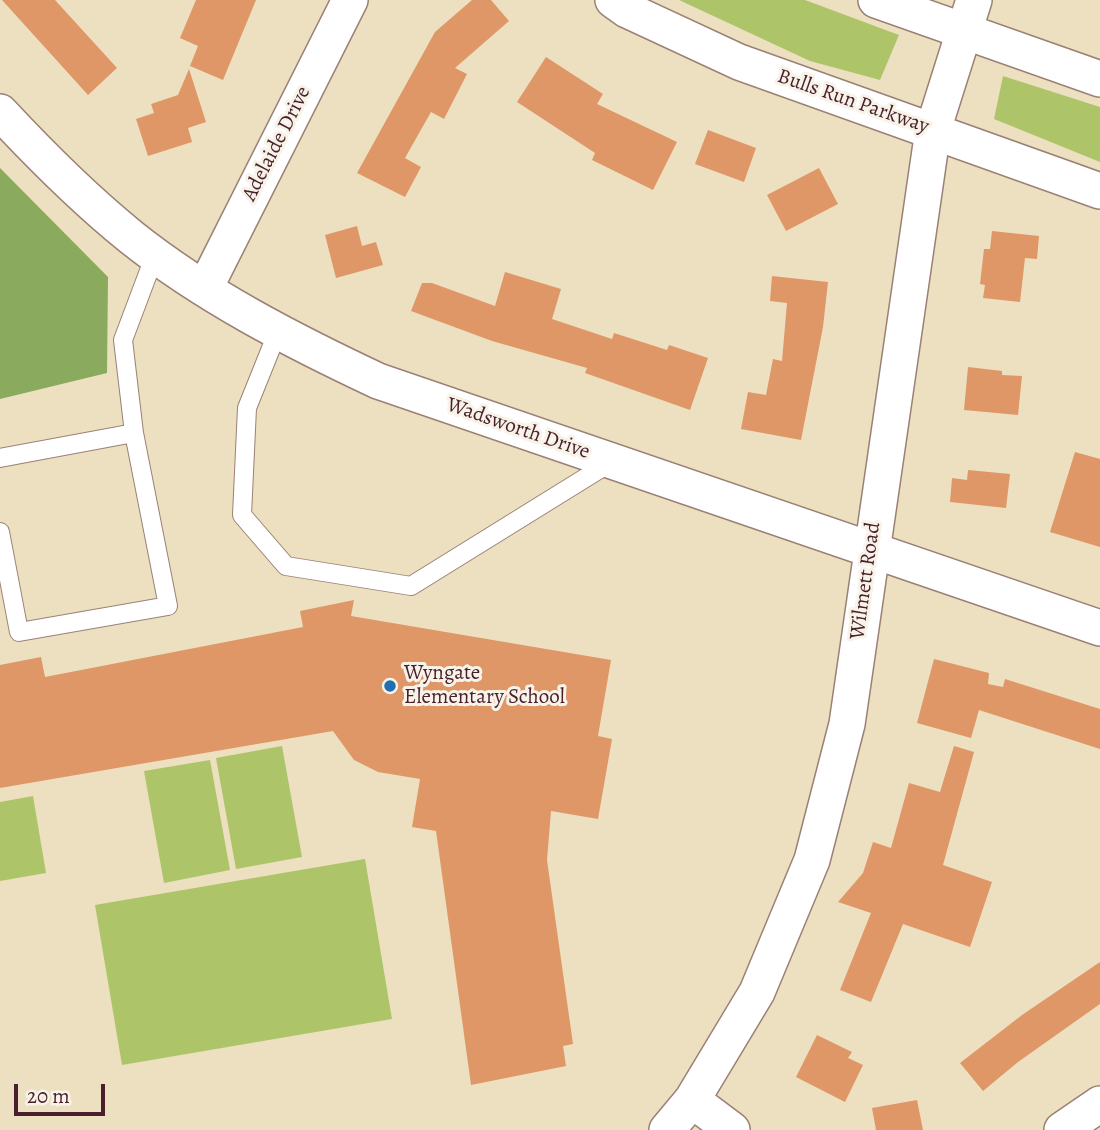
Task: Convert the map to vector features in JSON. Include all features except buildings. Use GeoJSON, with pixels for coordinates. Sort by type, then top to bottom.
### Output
{"type":"FeatureCollection","features":[{"type":"Feature","properties":{"kind":"street","name":"Adelaide Drive"},"geometry":{"type":"LineString","coordinates":[[205,288],[349,0]]}},
{"type":"Feature","properties":{"kind":"street","name":"Bulls Run Parkway"},"geometry":{"type":"LineString","coordinates":[[613,0],[627,10],[738,62],[1100,191]]}},
{"type":"Feature","properties":{"kind":"street"},"geometry":{"type":"LineString","coordinates":[[876,0],[969,15],[1100,79]]}},
{"type":"Feature","properties":{"kind":"street","name":"Wilmett Road"},"geometry":{"type":"LineString","coordinates":[[667,1130],[692,1101],[757,992],[812,860],[847,724],[870,550],[933,130],[969,15]]}},
{"type":"Feature","properties":{"kind":"street","name":"Wadsworth Drive"},"geometry":{"type":"LineString","coordinates":[[0,112],[53,169],[155,255],[278,331],[379,381],[1100,628]]}},
{"type":"Feature","properties":{"kind":"street"},"geometry":{"type":"LineString","coordinates":[[692,1101],[732,1130]]}},
{"type":"Feature","properties":{"kind":"street"},"geometry":{"type":"LineString","coordinates":[[1062,1130],[1100,1104]]}},
{"type":"Feature","properties":{"kind":"lane"},"geometry":{"type":"LineString","coordinates":[[0,532],[19,632],[168,606],[134,433],[123,340],[155,255]]}},
{"type":"Feature","properties":{"kind":"lane"},"geometry":{"type":"LineString","coordinates":[[278,331],[247,408],[242,514],[286,566],[411,586],[612,461]]}},
{"type":"Feature","properties":{"kind":"lane"},"geometry":{"type":"LineString","coordinates":[[0,458],[134,433]]}},
{"type":"Feature","properties":{"kind":"green space"},"geometry":{"type":"Polygon","coordinates":[[[679,0],[805,0],[899,35],[880,80],[810,61],[679,0]]]}},
{"type":"Feature","properties":{"kind":"green space"},"geometry":{"type":"Polygon","coordinates":[[[1003,76],[1100,107],[1100,162],[994,119],[1003,76]]]}},
{"type":"Feature","properties":{"kind":"green space"},"geometry":{"type":"Polygon","coordinates":[[[0,168],[108,277],[107,373],[0,399],[0,168]]]}},
{"type":"Feature","properties":{"kind":"green space"},"geometry":{"type":"Polygon","coordinates":[[[282,746],[302,857],[236,869],[216,758],[282,746]]]}},
{"type":"Feature","properties":{"kind":"green space"},"geometry":{"type":"Polygon","coordinates":[[[210,760],[230,870],[164,883],[144,771],[210,760]]]}},
{"type":"Feature","properties":{"kind":"green space"},"geometry":{"type":"Polygon","coordinates":[[[33,796],[46,873],[0,881],[0,802],[33,796]]]}},
{"type":"Feature","properties":{"kind":"green space"},"geometry":{"type":"Polygon","coordinates":[[[365,859],[392,1019],[122,1065],[95,905],[365,859]]]}},
{"type":"Feature","properties":{"kind":"place","name":"Wyngate Elementary School"},"geometry":{"type":"Point","coordinates":[390,686]}}]}
